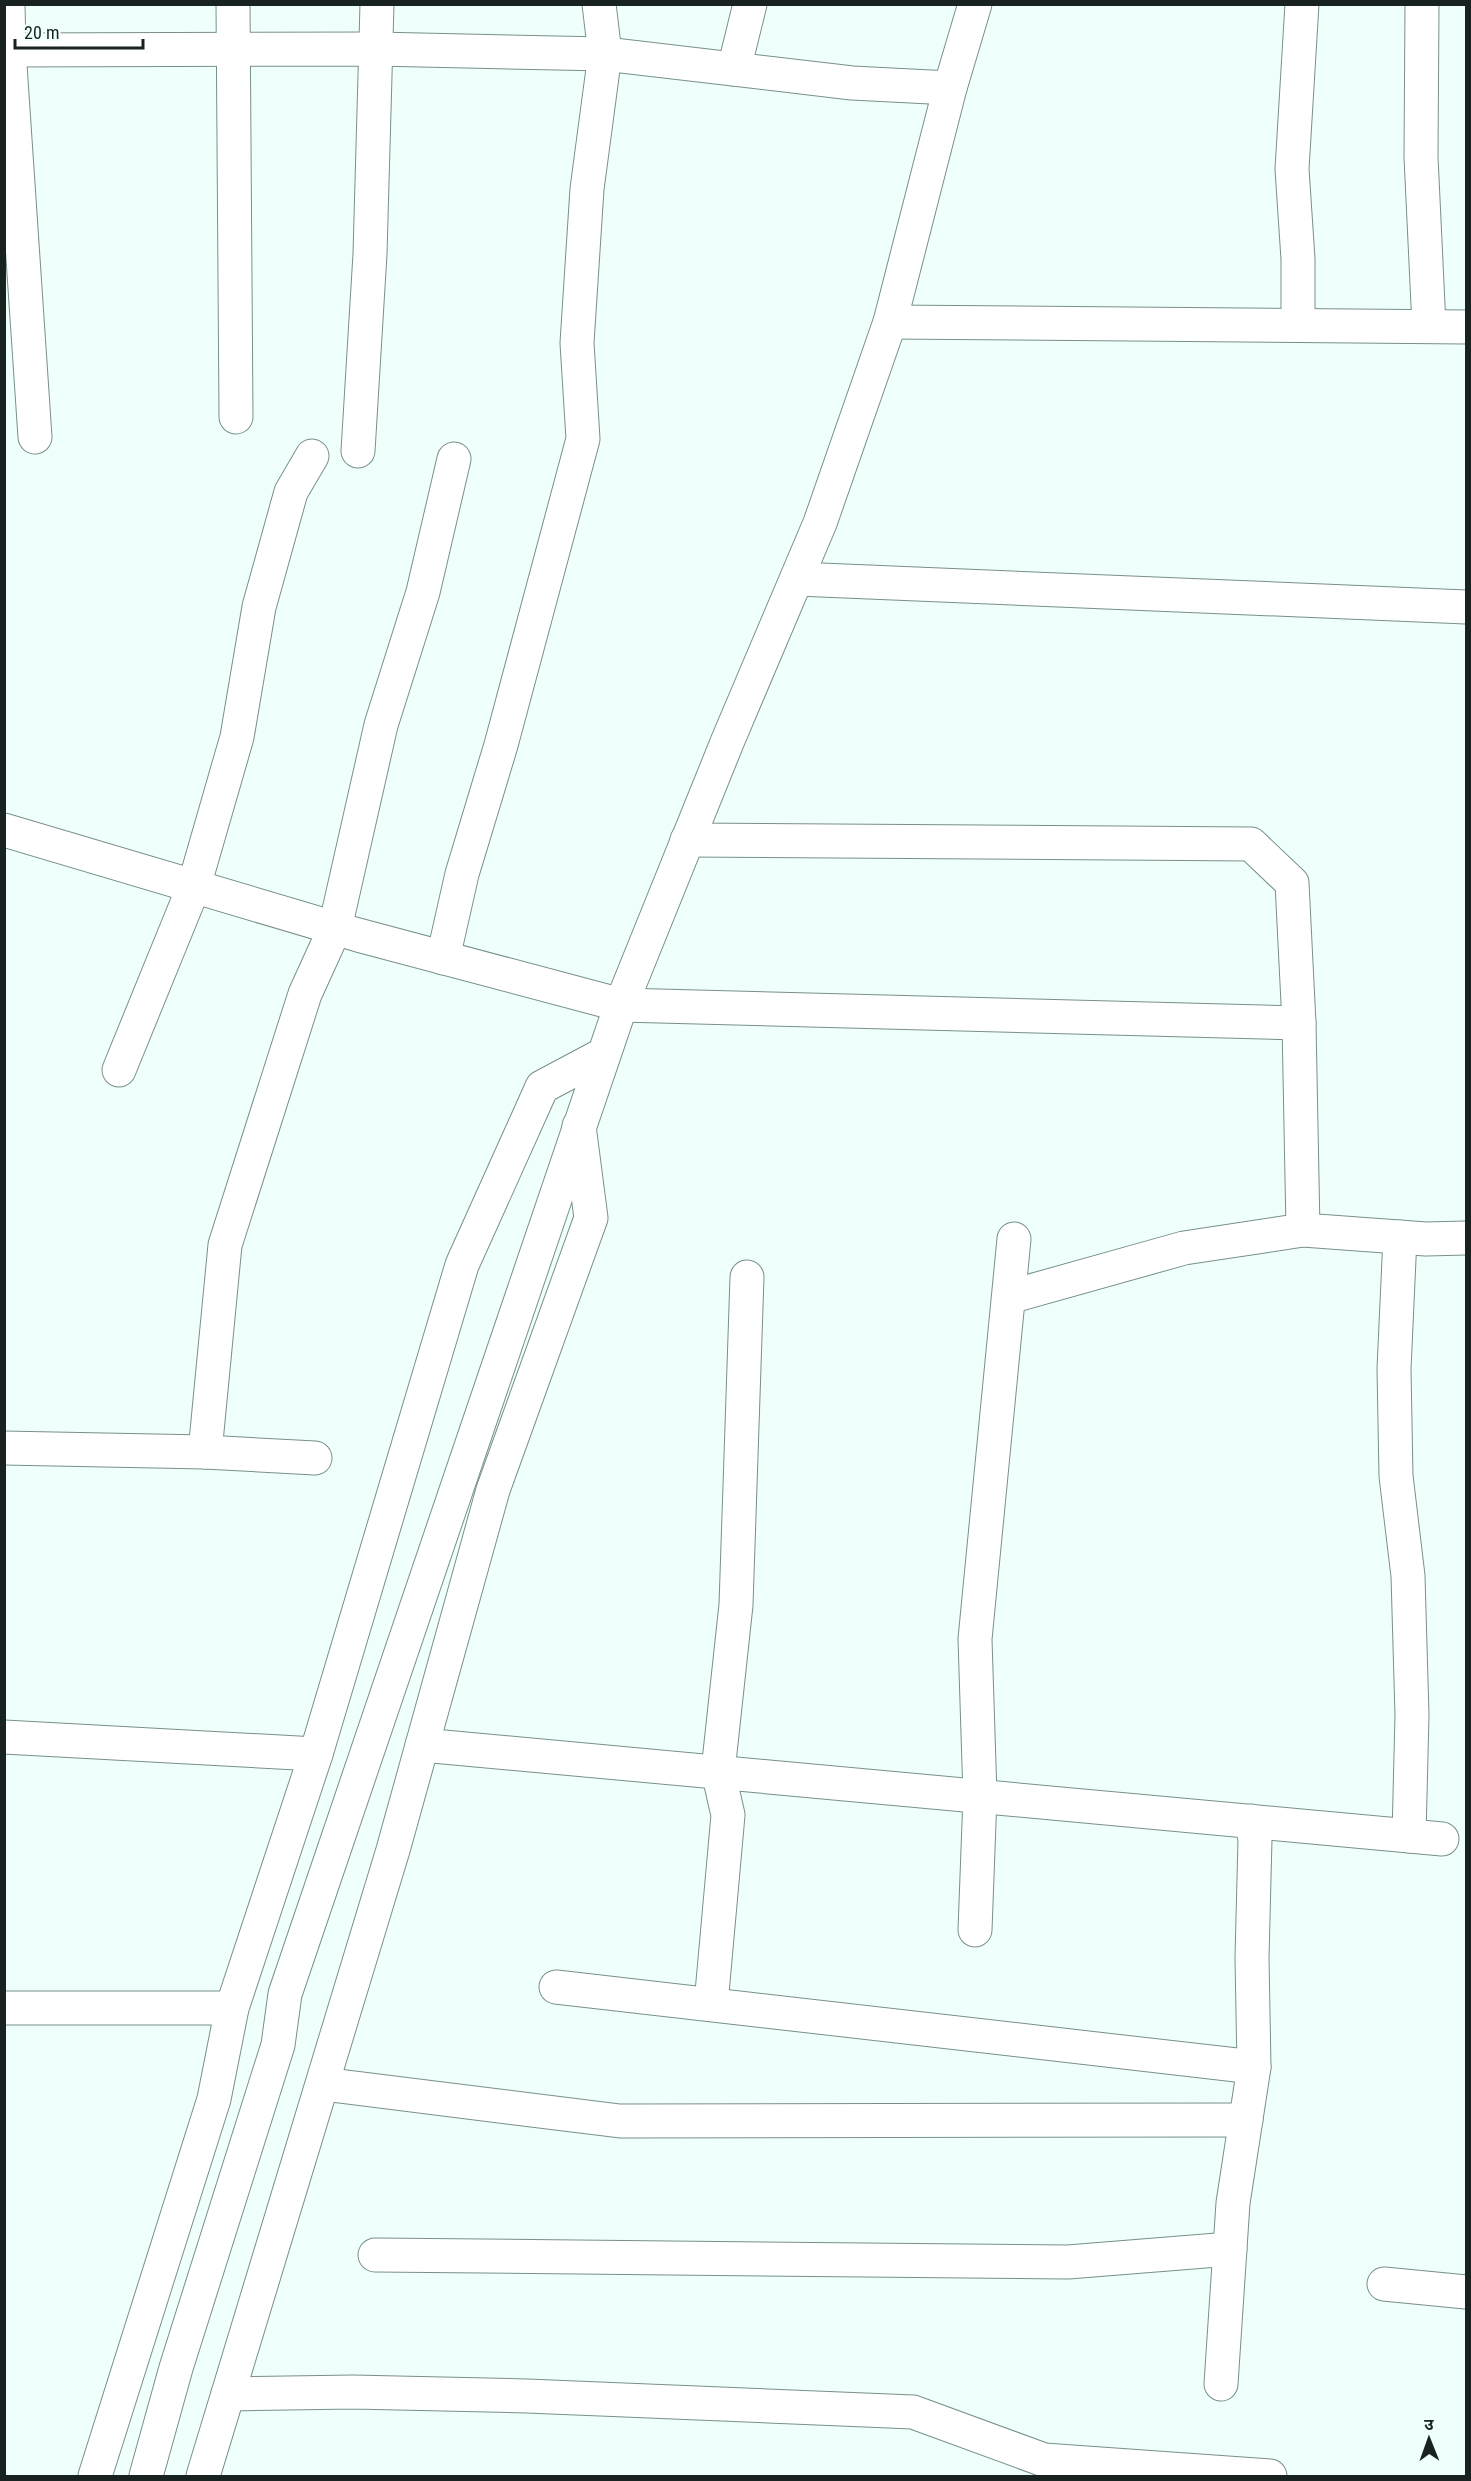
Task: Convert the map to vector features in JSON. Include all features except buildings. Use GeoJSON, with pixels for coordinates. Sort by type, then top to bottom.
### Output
{"type":"FeatureCollection","features":[{"type":"Feature","properties":{"kind":"street"},"geometry":{"type":"LineString","coordinates":[[8,4],[7,50],[35,437]]}},
{"type":"Feature","properties":{"kind":"street"},"geometry":{"type":"LineString","coordinates":[[233,4],[236,417]]}},
{"type":"Feature","properties":{"kind":"street"},"geometry":{"type":"LineString","coordinates":[[358,451],[370,254],[377,4]]}},
{"type":"Feature","properties":{"kind":"street"},"geometry":{"type":"LineString","coordinates":[[443,957],[462,874],[501,746],[584,439],[578,332],[587,189],[606,54],[598,4]]}},
{"type":"Feature","properties":{"kind":"street"},"geometry":{"type":"LineString","coordinates":[[734,69],[750,4]]}},
{"type":"Feature","properties":{"kind":"street"},"geometry":{"type":"LineString","coordinates":[[146,2476],[176,2368],[278,2045],[285,1994],[621,1005],[687,840],[820,523],[890,322],[950,88],[975,4]]}},
{"type":"Feature","properties":{"kind":"street"},"geometry":{"type":"LineString","coordinates":[[1298,325],[1298,259],[1292,169],[1302,4]]}},
{"type":"Feature","properties":{"kind":"street"},"geometry":{"type":"LineString","coordinates":[[1422,4],[1421,157],[1429,326]]}},
{"type":"Feature","properties":{"kind":"street"},"geometry":{"type":"LineString","coordinates":[[7,50],[376,49],[606,54],[852,83],[950,88]]}},
{"type":"Feature","properties":{"kind":"street"},"geometry":{"type":"LineString","coordinates":[[890,322],[1467,327]]}},
{"type":"Feature","properties":{"kind":"street"},"geometry":{"type":"LineString","coordinates":[[119,1070],[194,886],[237,737],[259,607],[291,492],[312,456]]}},
{"type":"Feature","properties":{"kind":"street"},"geometry":{"type":"LineString","coordinates":[[205,1452],[225,1245],[305,994],[335,928],[381,725],[423,592],[454,459]]}},
{"type":"Feature","properties":{"kind":"street"},"geometry":{"type":"LineString","coordinates":[[797,579],[1467,608]]}},
{"type":"Feature","properties":{"kind":"street"},"geometry":{"type":"LineString","coordinates":[[4,830],[335,928],[621,1005],[1299,1023]]}},
{"type":"Feature","properties":{"kind":"street"},"geometry":{"type":"LineString","coordinates":[[687,840],[1251,844],[1292,883],[1299,1023],[1303,1230]]}},
{"type":"Feature","properties":{"kind":"street"},"geometry":{"type":"LineString","coordinates":[[95,2476],[214,2099],[232,2008],[316,1754],[462,1265],[542,1088],[604,1054]]}},
{"type":"Feature","properties":{"kind":"street"},"geometry":{"type":"LineString","coordinates":[[203,2476],[393,1850],[493,1490],[591,1218],[579,1126]]}},
{"type":"Feature","properties":{"kind":"street"},"geometry":{"type":"LineString","coordinates":[[1009,1298],[1184,1248],[1303,1230],[1426,1239],[1467,1238]]}},
{"type":"Feature","properties":{"kind":"street"},"geometry":{"type":"LineString","coordinates":[[1400,1237],[1394,1369],[1396,1476],[1408,1576],[1411,1680],[1409,1836]]}},
{"type":"Feature","properties":{"kind":"street"},"geometry":{"type":"LineString","coordinates":[[975,1930],[980,1796],[975,1639],[1014,1239]]}},
{"type":"Feature","properties":{"kind":"street"},"geometry":{"type":"LineString","coordinates":[[711,2004],[728,1815],[718,1771],[736,1605],[747,1276]]}},
{"type":"Feature","properties":{"kind":"street"},"geometry":{"type":"LineString","coordinates":[[4,1448],[205,1452],[315,1458]]}},
{"type":"Feature","properties":{"kind":"street"},"geometry":{"type":"LineString","coordinates":[[4,1737],[316,1754]]}},
{"type":"Feature","properties":{"kind":"street"},"geometry":{"type":"LineString","coordinates":[[422,1744],[1442,1839]]}},
{"type":"Feature","properties":{"kind":"street"},"geometry":{"type":"LineString","coordinates":[[1221,2384],[1233,2203],[1254,2067],[1252,1958],[1255,1839],[1251,1821]]}},
{"type":"Feature","properties":{"kind":"street"},"geometry":{"type":"LineString","coordinates":[[556,1986],[1254,2067]]}},
{"type":"Feature","properties":{"kind":"street"},"geometry":{"type":"LineString","coordinates":[[4,2008],[232,2008]]}},
{"type":"Feature","properties":{"kind":"street"},"geometry":{"type":"LineString","coordinates":[[322,2084],[620,2121],[1246,2120]]}},
{"type":"Feature","properties":{"kind":"street"},"geometry":{"type":"LineString","coordinates":[[375,2254],[1068,2262],[1230,2250]]}},
{"type":"Feature","properties":{"kind":"street"},"geometry":{"type":"LineString","coordinates":[[1384,2284],[1467,2292]]}},
{"type":"Feature","properties":{"kind":"street"},"geometry":{"type":"LineString","coordinates":[[228,2394],[353,2392],[527,2396],[913,2412],[1044,2460],[1270,2476]]}}]}
